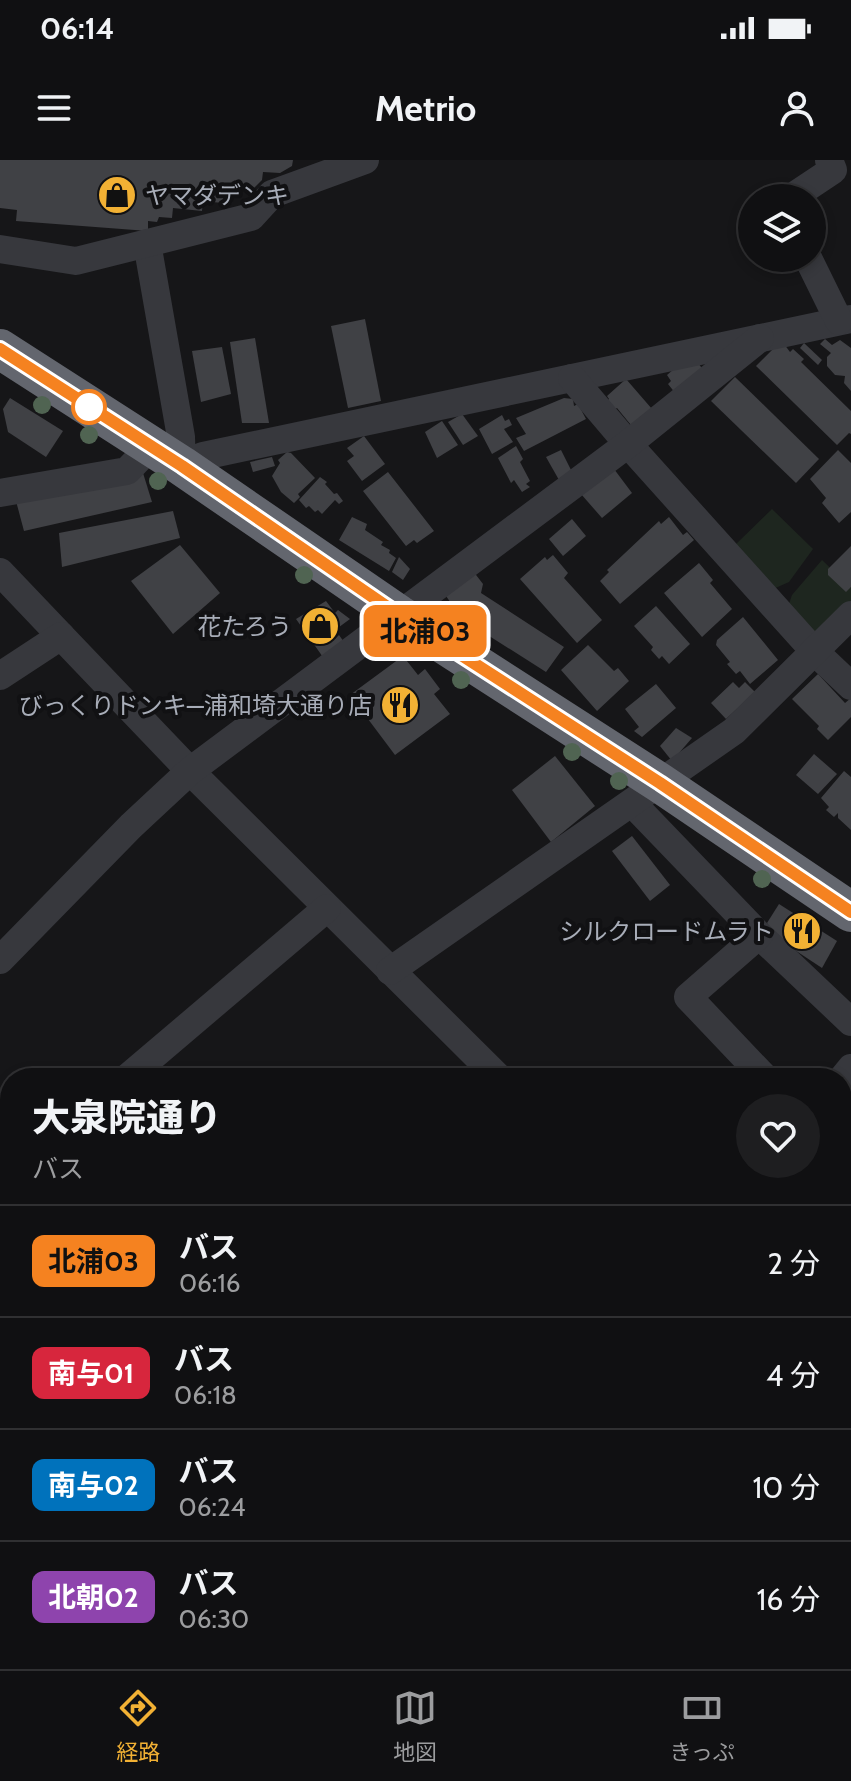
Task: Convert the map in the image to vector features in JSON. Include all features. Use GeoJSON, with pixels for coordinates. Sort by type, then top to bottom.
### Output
{"type":"FeatureCollection","features":[{"type":"Feature","properties":{"kind":"highway"},"geometry":{"type":"LineString","coordinates":[[0,349],[166,456],[399,615],[646,793],[851,912]]}},
{"type":"Feature","properties":{"kind":"street"},"geometry":{"type":"LineString","coordinates":[[0,249],[76,261],[251,217],[272,194],[365,160]]}},
{"type":"Feature","properties":{"kind":"street"},"geometry":{"type":"LineString","coordinates":[[812,184],[833,170],[829,160]]}},
{"type":"Feature","properties":{"kind":"street"},"geometry":{"type":"LineString","coordinates":[[147,243],[181,437],[166,456]]}},
{"type":"Feature","properties":{"kind":"street"},"geometry":{"type":"LineString","coordinates":[[0,493],[127,471],[166,456],[203,456],[845,320],[816,272]]}},
{"type":"Feature","properties":{"kind":"street"},"geometry":{"type":"LineString","coordinates":[[0,960],[131,826],[190,771],[628,444],[760,338]]}},
{"type":"Feature","properties":{"kind":"street"},"geometry":{"type":"LineString","coordinates":[[572,378],[815,652],[851,686]]}},
{"type":"Feature","properties":{"kind":"street"},"geometry":{"type":"LineString","coordinates":[[0,572],[190,771],[489,1068]]}},
{"type":"Feature","properties":{"kind":"street"},"geometry":{"type":"LineString","coordinates":[[390,971],[734,731],[851,615]]}},
{"type":"Feature","properties":{"kind":"street"},"geometry":{"type":"LineString","coordinates":[[0,676],[61,636]]}},
{"type":"Feature","properties":{"kind":"street"},"geometry":{"type":"LineString","coordinates":[[646,793],[759,935],[851,1022]]}},
{"type":"Feature","properties":{"kind":"street"},"geometry":{"type":"LineString","coordinates":[[139,1068],[327,908]]}},
{"type":"Feature","properties":{"kind":"street"},"geometry":{"type":"LineString","coordinates":[[755,1068],[688,997],[759,935]]}},
{"type":"Feature","properties":{"kind":"shaded area"},"geometry":{"type":"Polygon","coordinates":[[[772,509],[813,549],[789,582],[771,590],[731,549],[772,509]]]}},
{"type":"Feature","properties":{"kind":"shaded area"},"geometry":{"type":"Polygon","coordinates":[[[822,560],[851,588],[851,601],[821,632],[809,631],[787,610],[792,595],[822,560]]]}},
{"type":"Feature","properties":{"kind":"building","name":"ヤマダデンキ"},"geometry":{"type":"Polygon","coordinates":[[[0,160],[293,160],[292,166],[280,173],[263,172],[262,180],[254,188],[234,186],[232,204],[203,201],[202,211],[173,208],[172,218],[159,217],[157,222],[148,221],[148,231],[16,221],[17,210],[0,208],[0,160]]]}},
{"type":"Feature","properties":{"kind":"building"},"geometry":{"type":"Polygon","coordinates":[[[365,319],[381,401],[348,408],[331,326],[365,319]]]}},
{"type":"Feature","properties":{"kind":"building"},"geometry":{"type":"Polygon","coordinates":[[[255,338],[269,423],[242,423],[230,342],[255,338]]]}},
{"type":"Feature","properties":{"kind":"building"},"geometry":{"type":"Polygon","coordinates":[[[825,339],[832,345],[840,340],[851,348],[851,391],[844,383],[845,376],[835,375],[827,366],[827,357],[831,353],[820,344],[825,339]]]}},
{"type":"Feature","properties":{"kind":"building"},"geometry":{"type":"Polygon","coordinates":[[[804,343],[822,360],[818,365],[800,348],[804,343]]]}},
{"type":"Feature","properties":{"kind":"building"},"geometry":{"type":"Polygon","coordinates":[[[784,344],[790,352],[793,349],[804,359],[801,362],[851,411],[851,434],[837,445],[756,366],[776,346],[784,344]]]}},
{"type":"Feature","properties":{"kind":"building"},"geometry":{"type":"Polygon","coordinates":[[[222,347],[231,394],[201,402],[192,351],[222,347]]]}},
{"type":"Feature","properties":{"kind":"building"},"geometry":{"type":"Polygon","coordinates":[[[698,363],[704,371],[676,394],[668,384],[671,381],[667,375],[674,369],[698,363]]]}},
{"type":"Feature","properties":{"kind":"building"},"geometry":{"type":"Polygon","coordinates":[[[735,377],[819,459],[796,483],[711,401],[735,377]]]}},
{"type":"Feature","properties":{"kind":"building"},"geometry":{"type":"Polygon","coordinates":[[[626,379],[652,409],[631,425],[617,408],[612,411],[606,402],[609,399],[607,396],[626,379]]]}},
{"type":"Feature","properties":{"kind":"building"},"geometry":{"type":"Polygon","coordinates":[[[10,398],[63,431],[46,457],[8,432],[3,409],[10,398]]]}},
{"type":"Feature","properties":{"kind":"building"},"geometry":{"type":"Polygon","coordinates":[[[564,398],[573,399],[574,406],[578,404],[586,419],[524,451],[516,438],[526,434],[516,418],[564,398]]]}},
{"type":"Feature","properties":{"kind":"building"},"geometry":{"type":"Polygon","coordinates":[[[462,414],[478,436],[463,445],[448,422],[462,414]]]}},
{"type":"Feature","properties":{"kind":"building"},"geometry":{"type":"Polygon","coordinates":[[[502,415],[512,425],[504,429],[513,442],[492,454],[479,429],[502,415]]]}},
{"type":"Feature","properties":{"kind":"building"},"geometry":{"type":"Polygon","coordinates":[[[442,421],[458,445],[437,458],[425,432],[442,421]]]}},
{"type":"Feature","properties":{"kind":"building"},"geometry":{"type":"Polygon","coordinates":[[[364,436],[385,464],[362,481],[347,461],[354,456],[347,448],[364,436]]]}},
{"type":"Feature","properties":{"kind":"building"},"geometry":{"type":"Polygon","coordinates":[[[516,446],[530,481],[526,484],[530,487],[522,492],[514,480],[511,483],[498,458],[516,446]]]}},
{"type":"Feature","properties":{"kind":"building"},"geometry":{"type":"Polygon","coordinates":[[[561,450],[572,472],[559,480],[546,457],[561,450]]]}},
{"type":"Feature","properties":{"kind":"building"},"geometry":{"type":"Polygon","coordinates":[[[838,450],[851,463],[851,512],[839,523],[822,503],[826,498],[810,479],[838,450]]]}},
{"type":"Feature","properties":{"kind":"building"},"geometry":{"type":"Polygon","coordinates":[[[287,452],[315,478],[298,494],[300,497],[294,503],[281,492],[272,476],[280,463],[278,460],[287,452]]]}},
{"type":"Feature","properties":{"kind":"building"},"geometry":{"type":"Polygon","coordinates":[[[272,457],[275,466],[253,472],[250,462],[272,457]]]}},
{"type":"Feature","properties":{"kind":"building"},"geometry":{"type":"Polygon","coordinates":[[[614,469],[632,493],[602,518],[581,494],[614,469]]]}},
{"type":"Feature","properties":{"kind":"building"},"geometry":{"type":"Polygon","coordinates":[[[388,472],[434,531],[417,543],[414,540],[406,546],[363,491],[388,472]]]}},
{"type":"Feature","properties":{"kind":"building"},"geometry":{"type":"Polygon","coordinates":[[[143,473],[152,502],[24,531],[16,501],[143,473]]]}},
{"type":"Feature","properties":{"kind":"building"},"geometry":{"type":"Polygon","coordinates":[[[320,477],[343,501],[339,504],[335,500],[322,514],[309,506],[306,508],[299,500],[320,477]]]}},
{"type":"Feature","properties":{"kind":"building"},"geometry":{"type":"Polygon","coordinates":[[[173,511],[180,538],[62,567],[59,533],[173,511]]]}},
{"type":"Feature","properties":{"kind":"building"},"geometry":{"type":"Polygon","coordinates":[[[352,517],[367,524],[365,530],[383,542],[381,545],[396,558],[389,571],[339,540],[352,517]]]}},
{"type":"Feature","properties":{"kind":"building"},"geometry":{"type":"Polygon","coordinates":[[[669,517],[683,535],[687,532],[694,540],[620,604],[600,581],[609,572],[607,570],[659,521],[661,524],[669,517]]]}},
{"type":"Feature","properties":{"kind":"building"},"geometry":{"type":"Polygon","coordinates":[[[572,519],[586,536],[563,556],[549,539],[572,519]]]}},
{"type":"Feature","properties":{"kind":"building"},"geometry":{"type":"Polygon","coordinates":[[[180,545],[220,593],[173,634],[131,581],[180,545]]]}},
{"type":"Feature","properties":{"kind":"building"},"geometry":{"type":"Polygon","coordinates":[[[851,546],[851,587],[846,592],[828,575],[828,569],[851,546]]]}},
{"type":"Feature","properties":{"kind":"building"},"geometry":{"type":"Polygon","coordinates":[[[553,555],[568,573],[564,578],[602,620],[577,643],[520,579],[545,557],[547,560],[553,555]]]}},
{"type":"Feature","properties":{"kind":"building"},"geometry":{"type":"Polygon","coordinates":[[[399,557],[410,569],[403,580],[392,572],[399,557]]]}},
{"type":"Feature","properties":{"kind":"building"},"geometry":{"type":"Polygon","coordinates":[[[699,563],[713,580],[710,583],[732,609],[702,637],[664,593],[699,563]]]}},
{"type":"Feature","properties":{"kind":"building"},"geometry":{"type":"Polygon","coordinates":[[[473,571],[483,584],[481,593],[564,647],[546,672],[461,618],[444,593],[473,571]]]}},
{"type":"Feature","properties":{"kind":"building","name":"花たろう"},"geometry":{"type":"Polygon","coordinates":[[[326,601],[335,613],[338,610],[350,619],[331,633],[335,639],[339,635],[346,645],[325,660],[296,619],[326,601]]]}},
{"type":"Feature","properties":{"kind":"building"},"geometry":{"type":"Polygon","coordinates":[[[656,606],[690,644],[669,664],[662,656],[659,659],[651,650],[653,647],[634,626],[656,606]]]}},
{"type":"Feature","properties":{"kind":"building"},"geometry":{"type":"Polygon","coordinates":[[[743,617],[778,660],[750,684],[740,671],[736,674],[727,664],[730,662],[716,645],[717,640],[743,617]]]}},
{"type":"Feature","properties":{"kind":"building"},"geometry":{"type":"Polygon","coordinates":[[[588,645],[614,671],[618,668],[629,681],[597,711],[561,670],[588,645]]]}},
{"type":"Feature","properties":{"kind":"building","name":"びっくりドンキ―浦和埼大通り店"},"geometry":{"type":"Polygon","coordinates":[[[403,656],[418,675],[425,669],[440,689],[434,694],[450,714],[395,755],[350,695],[403,656]]]}},
{"type":"Feature","properties":{"kind":"building"},"geometry":{"type":"Polygon","coordinates":[[[818,674],[845,703],[851,698],[851,717],[828,740],[817,729],[819,726],[792,699],[818,674]]]}},
{"type":"Feature","properties":{"kind":"building"},"geometry":{"type":"Polygon","coordinates":[[[733,682],[739,688],[745,682],[755,692],[726,719],[711,703],[733,682]]]}},
{"type":"Feature","properties":{"kind":"building"},"geometry":{"type":"Polygon","coordinates":[[[656,684],[676,708],[642,737],[634,731],[639,727],[625,709],[656,684]]]}},
{"type":"Feature","properties":{"kind":"building"},"geometry":{"type":"Polygon","coordinates":[[[676,728],[692,738],[672,761],[660,746],[676,728]]]}},
{"type":"Feature","properties":{"kind":"building"},"geometry":{"type":"Polygon","coordinates":[[[814,754],[837,774],[818,794],[796,775],[814,754]]]}},
{"type":"Feature","properties":{"kind":"building"},"geometry":{"type":"Polygon","coordinates":[[[555,756],[595,806],[551,842],[512,790],[555,756]]]}},
{"type":"Feature","properties":{"kind":"building"},"geometry":{"type":"Polygon","coordinates":[[[844,771],[851,777],[851,830],[838,818],[838,813],[834,817],[826,810],[829,807],[821,798],[844,771]]]}},
{"type":"Feature","properties":{"kind":"building"},"geometry":{"type":"Polygon","coordinates":[[[632,836],[670,885],[650,901],[612,851],[632,836]]]}},
{"type":"Feature","properties":{"kind":"building"},"geometry":{"type":"Polygon","coordinates":[[[779,904],[837,941],[822,968],[775,937],[767,923],[779,904]]]}},
{"type":"Feature","properties":{"kind":"bus line","name":"北浦03"},"geometry":{"type":"LineString","coordinates":[[0,349],[182,466],[399,615],[660,783],[851,912]]}},
{"type":"Feature","properties":{"kind":"place","name":"ヤマダデンキ"},"geometry":{"type":"Point","coordinates":[117,195]}},
{"type":"Feature","properties":{"kind":"place","name":"花たろう"},"geometry":{"type":"Point","coordinates":[320,626]}},
{"type":"Feature","properties":{"kind":"place","name":"びっくりドンキ―浦和埼大通り店"},"geometry":{"type":"Point","coordinates":[400,705]}},
{"type":"Feature","properties":{"kind":"place","name":"シルクロードムラト"},"geometry":{"type":"Point","coordinates":[802,931]}}]}
